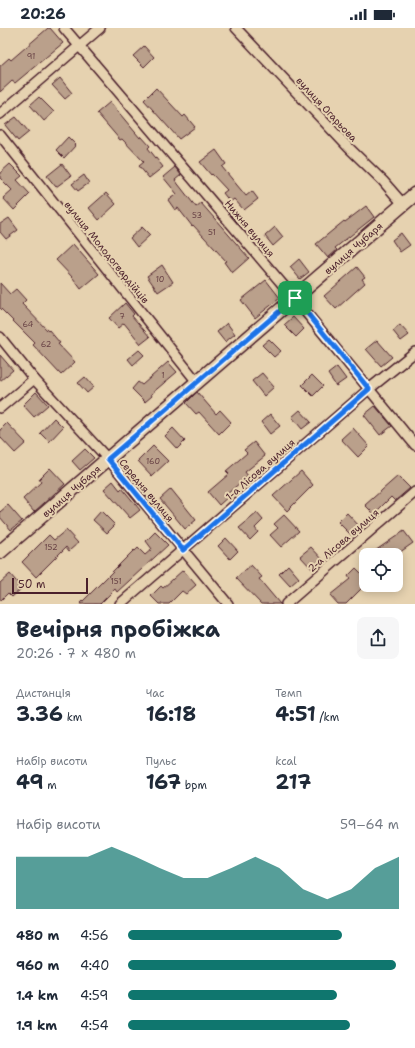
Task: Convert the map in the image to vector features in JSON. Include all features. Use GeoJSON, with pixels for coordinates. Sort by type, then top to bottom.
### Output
{"type":"FeatureCollection","features":[{"type":"Feature","properties":{"kind":"street","name":"Нижня вулиця"},"geometry":{"type":"LineString","coordinates":[[64,28],[295,298],[415,445]]}},
{"type":"Feature","properties":{"kind":"street"},"geometry":{"type":"LineString","coordinates":[[0,114],[100,28]]}},
{"type":"Feature","properties":{"kind":"street","name":"вулиця Огарьова"},"geometry":{"type":"LineString","coordinates":[[236,28],[348,147],[383,181],[403,204]]}},
{"type":"Feature","properties":{"kind":"street","name":"вулиця Молодогвардійців"},"geometry":{"type":"LineString","coordinates":[[0,135],[198,382]]}},
{"type":"Feature","properties":{"kind":"street","name":"вулиця Чубаря"},"geometry":{"type":"LineString","coordinates":[[0,552],[415,194]]}},
{"type":"Feature","properties":{"kind":"street","name":"Середня вулиця"},"geometry":{"type":"LineString","coordinates":[[0,337],[34,379],[108,459],[228,604]]}},
{"type":"Feature","properties":{"kind":"street","name":"1-а Лісова вулиця"},"geometry":{"type":"LineString","coordinates":[[120,604],[369,389],[415,352]]}},
{"type":"Feature","properties":{"kind":"street"},"geometry":{"type":"LineString","coordinates":[[0,408],[34,379]]}},
{"type":"Feature","properties":{"kind":"street","name":"2-а Лісова вулиця"},"geometry":{"type":"LineString","coordinates":[[286,604],[415,492]]}},
{"type":"Feature","properties":{"kind":"building"},"geometry":{"type":"Polygon","coordinates":[[[48,28],[50,28],[63,43],[15,83],[12,81],[0,92],[0,66],[9,58],[11,60],[48,28]]]}},
{"type":"Feature","properties":{"kind":"building"},"geometry":{"type":"Polygon","coordinates":[[[144,46],[154,57],[144,67],[133,56],[144,46]]]}},
{"type":"Feature","properties":{"kind":"building"},"geometry":{"type":"Polygon","coordinates":[[[60,78],[72,93],[65,99],[52,85],[60,78]]]}},
{"type":"Feature","properties":{"kind":"building"},"geometry":{"type":"Polygon","coordinates":[[[156,88],[183,117],[185,115],[195,127],[179,139],[144,100],[156,88]]]}},
{"type":"Feature","properties":{"kind":"building"},"geometry":{"type":"Polygon","coordinates":[[[39,97],[54,112],[44,121],[30,105],[39,97]]]}},
{"type":"Feature","properties":{"kind":"building"},"geometry":{"type":"Polygon","coordinates":[[[110,102],[140,138],[141,136],[150,146],[148,148],[163,167],[149,178],[139,166],[144,162],[122,139],[120,140],[97,113],[110,102]]]}},
{"type":"Feature","properties":{"kind":"building"},"geometry":{"type":"Polygon","coordinates":[[[16,117],[29,132],[18,141],[5,125],[16,117]]]}},
{"type":"Feature","properties":{"kind":"building"},"geometry":{"type":"Polygon","coordinates":[[[68,137],[76,145],[64,158],[56,150],[68,137]]]}},
{"type":"Feature","properties":{"kind":"building"},"geometry":{"type":"Polygon","coordinates":[[[216,150],[226,164],[222,167],[246,196],[252,191],[258,199],[244,210],[234,199],[230,202],[223,193],[227,190],[200,162],[216,150]]]}},
{"type":"Feature","properties":{"kind":"building"},"geometry":{"type":"Polygon","coordinates":[[[10,164],[22,176],[17,180],[30,194],[14,210],[3,198],[12,190],[0,178],[0,173],[10,164]]]}},
{"type":"Feature","properties":{"kind":"building"},"geometry":{"type":"Polygon","coordinates":[[[62,164],[71,176],[56,187],[47,176],[62,164]]]}},
{"type":"Feature","properties":{"kind":"building"},"geometry":{"type":"Polygon","coordinates":[[[175,167],[181,175],[175,180],[196,207],[201,203],[249,258],[232,273],[224,262],[226,261],[193,225],[192,226],[178,208],[175,210],[168,200],[177,194],[163,177],[175,167]]]}},
{"type":"Feature","properties":{"kind":"building"},"geometry":{"type":"Polygon","coordinates":[[[84,175],[89,183],[78,191],[72,184],[84,175]]]}},
{"type":"Feature","properties":{"kind":"building"},"geometry":{"type":"Polygon","coordinates":[[[106,193],[116,204],[99,220],[89,208],[106,193]]]}},
{"type":"Feature","properties":{"kind":"building"},"geometry":{"type":"Polygon","coordinates":[[[366,206],[374,217],[335,248],[337,250],[328,258],[316,244],[344,221],[345,222],[366,206]]]}},
{"type":"Feature","properties":{"kind":"building"},"geometry":{"type":"Polygon","coordinates":[[[9,218],[18,230],[6,239],[0,232],[0,224],[9,218]]]}},
{"type":"Feature","properties":{"kind":"building"},"geometry":{"type":"Polygon","coordinates":[[[142,227],[150,235],[137,247],[130,238],[142,227]]]}},
{"type":"Feature","properties":{"kind":"building"},"geometry":{"type":"Polygon","coordinates":[[[275,227],[283,237],[273,246],[265,236],[275,227]]]}},
{"type":"Feature","properties":{"kind":"building"},"geometry":{"type":"Polygon","coordinates":[[[401,233],[410,245],[400,252],[392,240],[401,233]]]}},
{"type":"Feature","properties":{"kind":"building"},"geometry":{"type":"Polygon","coordinates":[[[73,244],[99,274],[81,289],[56,260],[73,244]]]}},
{"type":"Feature","properties":{"kind":"building"},"geometry":{"type":"Polygon","coordinates":[[[299,259],[309,272],[300,279],[290,267],[299,259]]]}},
{"type":"Feature","properties":{"kind":"building"},"geometry":{"type":"Polygon","coordinates":[[[162,265],[173,282],[158,292],[147,276],[162,265]]]}},
{"type":"Feature","properties":{"kind":"building"},"geometry":{"type":"Polygon","coordinates":[[[357,267],[365,277],[362,279],[365,283],[336,309],[324,296],[357,267]]]}},
{"type":"Feature","properties":{"kind":"building"},"geometry":{"type":"Polygon","coordinates":[[[266,280],[280,298],[255,318],[241,300],[266,280]]]}},
{"type":"Feature","properties":{"kind":"building"},"geometry":{"type":"Polygon","coordinates":[[[0,283],[10,294],[16,289],[26,300],[22,304],[48,331],[49,330],[60,343],[58,344],[75,362],[61,375],[33,345],[35,343],[0,308],[0,283]]]}},
{"type":"Feature","properties":{"kind":"building"},"geometry":{"type":"Polygon","coordinates":[[[125,303],[134,314],[132,316],[150,337],[141,344],[124,323],[118,328],[109,318],[125,303]]]}},
{"type":"Feature","properties":{"kind":"building"},"geometry":{"type":"Polygon","coordinates":[[[293,317],[304,329],[296,337],[284,325],[293,317]]]}},
{"type":"Feature","properties":{"kind":"building"},"geometry":{"type":"Polygon","coordinates":[[[227,323],[235,334],[225,342],[217,332],[227,323]]]}},
{"type":"Feature","properties":{"kind":"building"},"geometry":{"type":"Polygon","coordinates":[[[400,325],[409,335],[401,341],[393,331],[400,325]]]}},
{"type":"Feature","properties":{"kind":"building"},"geometry":{"type":"Polygon","coordinates":[[[269,339],[281,351],[274,357],[262,345],[269,339]]]}},
{"type":"Feature","properties":{"kind":"building"},"geometry":{"type":"Polygon","coordinates":[[[377,340],[392,357],[381,366],[366,349],[377,340]]]}},
{"type":"Feature","properties":{"kind":"building"},"geometry":{"type":"Polygon","coordinates":[[[139,350],[144,355],[133,365],[128,359],[139,350]]]}},
{"type":"Feature","properties":{"kind":"building"},"geometry":{"type":"Polygon","coordinates":[[[0,355],[13,370],[0,381],[0,355]]]}},
{"type":"Feature","properties":{"kind":"building"},"geometry":{"type":"Polygon","coordinates":[[[168,362],[177,372],[151,394],[152,396],[145,402],[132,389],[138,382],[142,385],[168,362]]]}},
{"type":"Feature","properties":{"kind":"building"},"geometry":{"type":"Polygon","coordinates":[[[337,367],[346,379],[336,386],[328,374],[337,367]]]}},
{"type":"Feature","properties":{"kind":"building"},"geometry":{"type":"Polygon","coordinates":[[[262,373],[274,387],[264,396],[252,381],[262,373]]]}},
{"type":"Feature","properties":{"kind":"building"},"geometry":{"type":"Polygon","coordinates":[[[312,375],[323,386],[313,396],[302,385],[312,375]]]}},
{"type":"Feature","properties":{"kind":"building"},"geometry":{"type":"Polygon","coordinates":[[[85,377],[94,387],[87,393],[78,383],[85,377]]]}},
{"type":"Feature","properties":{"kind":"building"},"geometry":{"type":"Polygon","coordinates":[[[36,392],[48,405],[34,417],[23,405],[36,392]]]}},
{"type":"Feature","properties":{"kind":"building"},"geometry":{"type":"Polygon","coordinates":[[[197,392],[216,414],[220,410],[231,422],[219,434],[199,412],[196,414],[186,403],[197,392]]]}},
{"type":"Feature","properties":{"kind":"building"},"geometry":{"type":"Polygon","coordinates":[[[375,406],[392,426],[380,435],[364,415],[375,406]]]}},
{"type":"Feature","properties":{"kind":"building"},"geometry":{"type":"Polygon","coordinates":[[[300,410],[311,422],[302,429],[292,417],[300,410]]]}},
{"type":"Feature","properties":{"kind":"building"},"geometry":{"type":"Polygon","coordinates":[[[270,414],[280,426],[270,434],[261,422],[270,414]]]}},
{"type":"Feature","properties":{"kind":"building"},"geometry":{"type":"Polygon","coordinates":[[[54,418],[63,427],[49,442],[40,433],[54,418]]]}},
{"type":"Feature","properties":{"kind":"building"},"geometry":{"type":"Polygon","coordinates":[[[7,423],[26,443],[15,453],[0,437],[0,430],[7,423]]]}},
{"type":"Feature","properties":{"kind":"building"},"geometry":{"type":"Polygon","coordinates":[[[173,428],[185,441],[177,449],[165,436],[173,428]]]}},
{"type":"Feature","properties":{"kind":"building"},"geometry":{"type":"Polygon","coordinates":[[[353,428],[369,446],[358,457],[341,439],[353,428]]]}},
{"type":"Feature","properties":{"kind":"building"},"geometry":{"type":"Polygon","coordinates":[[[254,442],[265,456],[245,472],[248,476],[227,494],[229,496],[219,505],[208,492],[229,474],[226,471],[247,453],[244,450],[254,442]]]}},
{"type":"Feature","properties":{"kind":"building"},"geometry":{"type":"Polygon","coordinates":[[[153,446],[168,461],[152,476],[138,461],[153,446]]]}},
{"type":"Feature","properties":{"kind":"building"},"geometry":{"type":"Polygon","coordinates":[[[85,449],[94,458],[80,470],[72,461],[85,449]]]}},
{"type":"Feature","properties":{"kind":"building"},"geometry":{"type":"Polygon","coordinates":[[[50,468],[65,484],[34,512],[23,499],[41,482],[39,479],[50,468]]]}},
{"type":"Feature","properties":{"kind":"building"},"geometry":{"type":"Polygon","coordinates":[[[301,471],[313,485],[287,511],[273,496],[301,471]]]}},
{"type":"Feature","properties":{"kind":"building"},"geometry":{"type":"Polygon","coordinates":[[[398,476],[410,488],[395,501],[391,497],[374,514],[365,505],[398,476]]]}},
{"type":"Feature","properties":{"kind":"building"},"geometry":{"type":"Polygon","coordinates":[[[113,481],[120,490],[122,488],[140,510],[130,518],[104,489],[113,481]]]}},
{"type":"Feature","properties":{"kind":"building"},"geometry":{"type":"Polygon","coordinates":[[[171,489],[196,520],[185,529],[160,499],[171,489]]]}},
{"type":"Feature","properties":{"kind":"building"},"geometry":{"type":"Polygon","coordinates":[[[8,505],[22,521],[11,530],[0,517],[0,512],[8,505]]]}},
{"type":"Feature","properties":{"kind":"building"},"geometry":{"type":"Polygon","coordinates":[[[101,511],[115,525],[107,533],[93,520],[101,511]]]}},
{"type":"Feature","properties":{"kind":"building"},"geometry":{"type":"Polygon","coordinates":[[[257,513],[263,520],[255,528],[258,532],[250,540],[239,528],[257,513]]]}},
{"type":"Feature","properties":{"kind":"building"},"geometry":{"type":"Polygon","coordinates":[[[347,513],[361,528],[352,536],[338,522],[347,513]]]}},
{"type":"Feature","properties":{"kind":"building"},"geometry":{"type":"Polygon","coordinates":[[[284,515],[299,531],[281,547],[270,535],[278,528],[274,524],[284,515]]]}},
{"type":"Feature","properties":{"kind":"building"},"geometry":{"type":"Polygon","coordinates":[[[66,530],[78,543],[69,551],[66,547],[36,577],[22,562],[49,535],[54,540],[66,530]]]}},
{"type":"Feature","properties":{"kind":"building"},"geometry":{"type":"Polygon","coordinates":[[[404,531],[413,543],[403,550],[403,548],[379,548],[404,531]]]}},
{"type":"Feature","properties":{"kind":"building"},"geometry":{"type":"Polygon","coordinates":[[[155,532],[168,545],[117,592],[115,589],[100,604],[80,604],[134,550],[135,551],[138,548],[145,555],[152,549],[146,541],[155,532]]]}},
{"type":"Feature","properties":{"kind":"building"},"geometry":{"type":"Polygon","coordinates":[[[226,538],[238,551],[230,559],[218,546],[226,538]]]}},
{"type":"Feature","properties":{"kind":"building"},"geometry":{"type":"Polygon","coordinates":[[[311,547],[324,561],[313,570],[300,556],[311,547]]]}},
{"type":"Feature","properties":{"kind":"building"},"geometry":{"type":"Polygon","coordinates":[[[251,565],[262,577],[259,579],[280,604],[261,604],[236,578],[251,565]]]}},
{"type":"Feature","properties":{"kind":"building"},"geometry":{"type":"Polygon","coordinates":[[[288,565],[299,578],[290,586],[279,574],[288,565]]]}},
{"type":"Feature","properties":{"kind":"building"},"geometry":{"type":"Polygon","coordinates":[[[356,568],[359,571],[359,591],[346,604],[338,604],[330,595],[350,579],[348,576],[356,568]]]}},
{"type":"Feature","properties":{"kind":"building"},"geometry":{"type":"Polygon","coordinates":[[[183,570],[196,585],[186,594],[182,591],[169,604],[159,604],[151,596],[161,586],[163,588],[183,570]]]}},
{"type":"Feature","properties":{"kind":"building"},"geometry":{"type":"Polygon","coordinates":[[[10,574],[22,588],[12,597],[8,593],[0,601],[0,583],[10,574]]]}},
{"type":"Feature","properties":{"kind":"route"},"geometry":{"type":"LineString","coordinates":[[295,298],[369,389],[183,550],[108,459],[295,298]]}}]}
